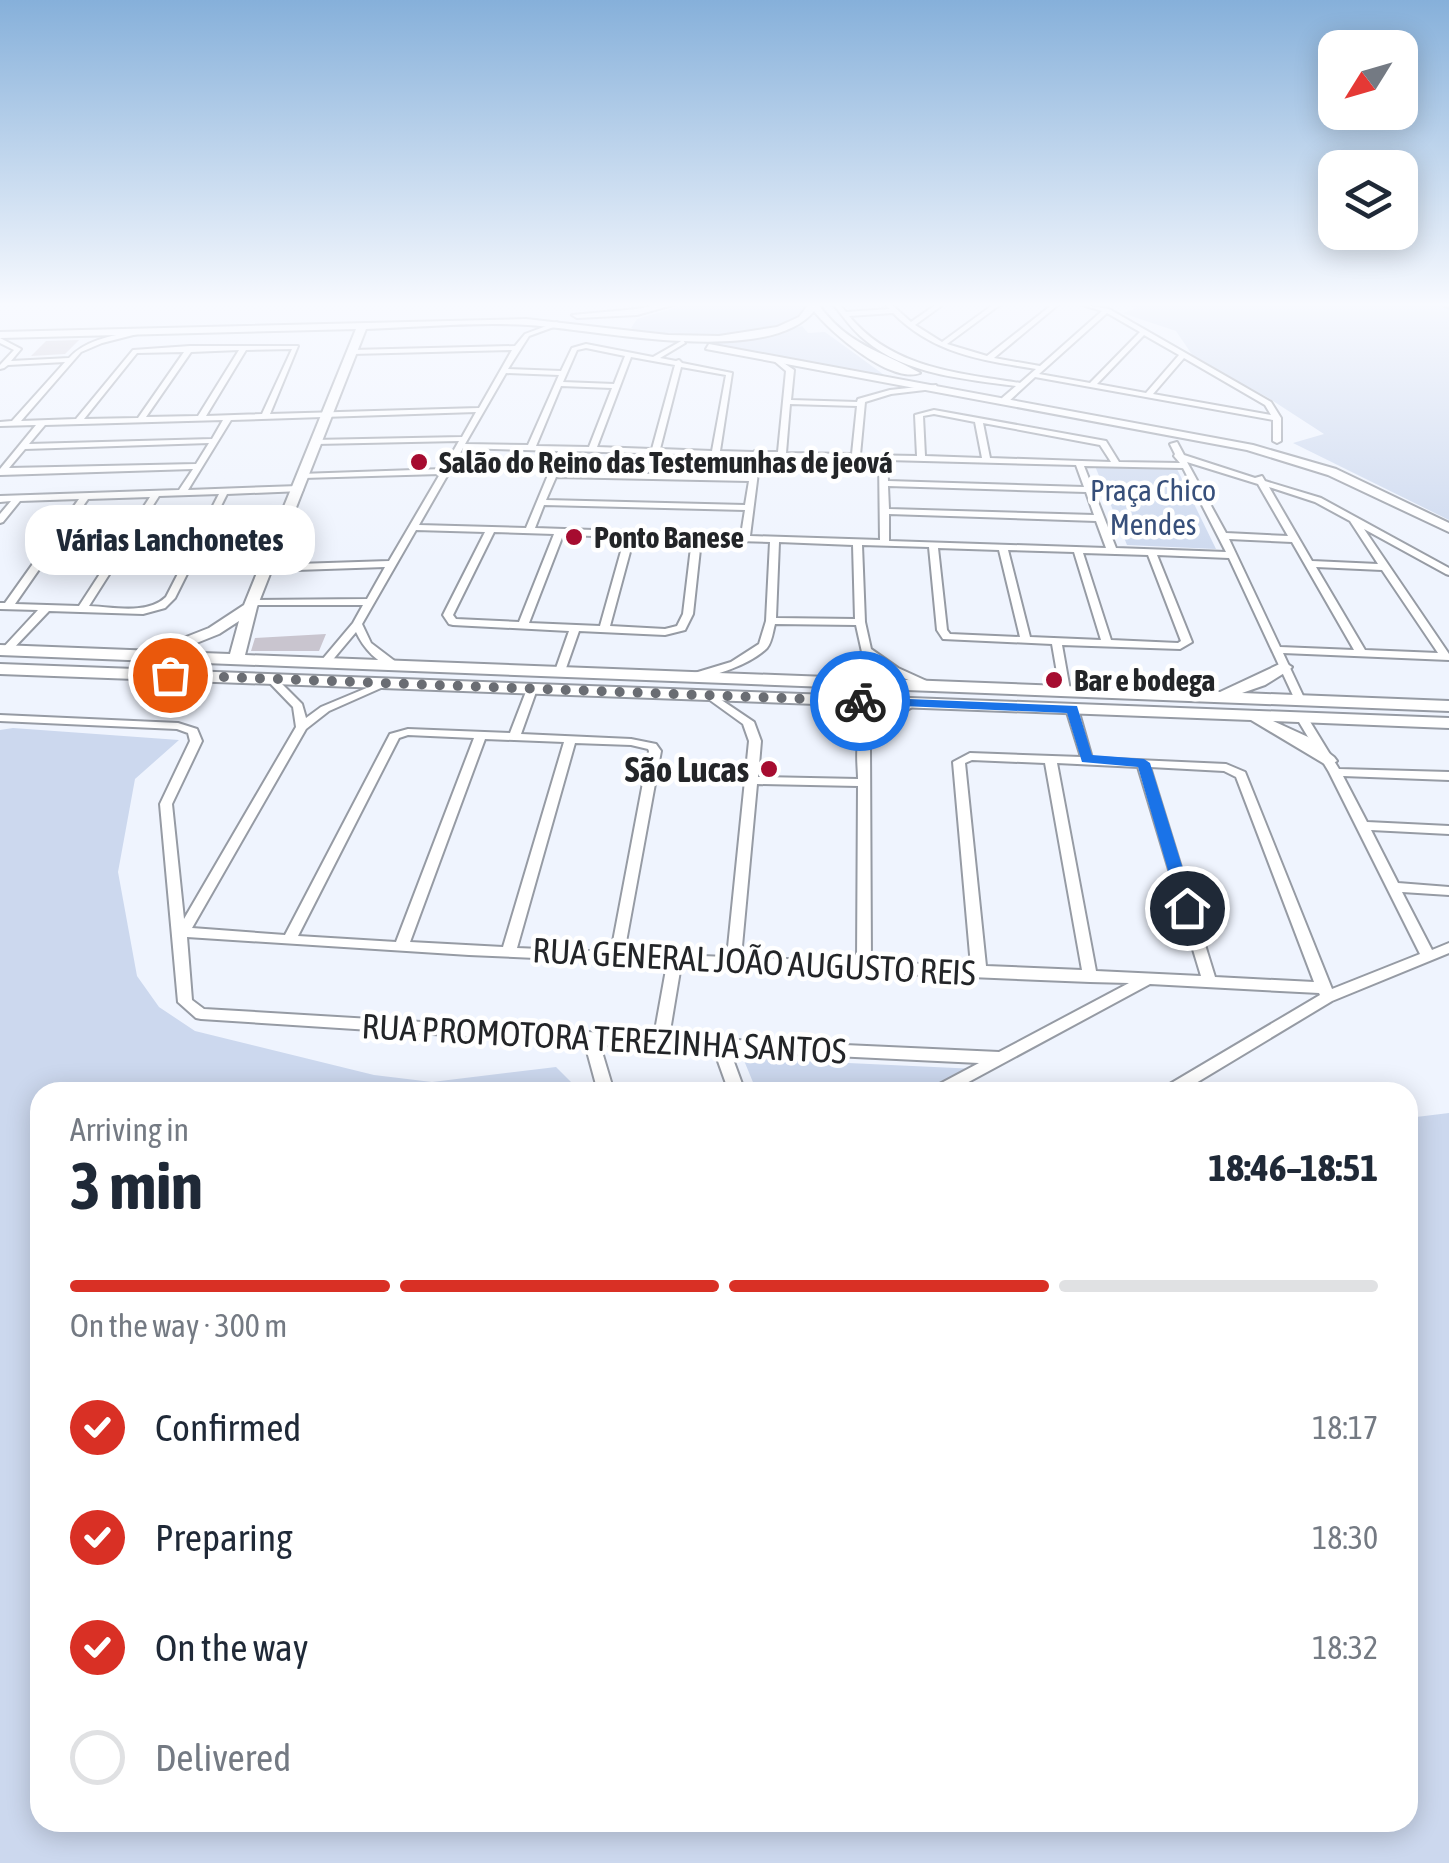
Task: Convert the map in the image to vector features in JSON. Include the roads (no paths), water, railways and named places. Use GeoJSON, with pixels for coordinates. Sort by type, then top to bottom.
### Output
{"type":"FeatureCollection","features":[{"type":"Feature","properties":{"kind":"main road"},"geometry":{"type":"LineString","coordinates":[[237,658],[251,605],[337,391]]}},
{"type":"Feature","properties":{"kind":"main road"},"geometry":{"type":"LineString","coordinates":[[986,391],[1013,393],[1033,406],[1290,453],[1449,528]]}},
{"type":"Feature","properties":{"kind":"main road"},"geometry":{"type":"LineString","coordinates":[[1002,391],[1277,440],[1290,453]]}},
{"type":"Feature","properties":{"kind":"main road"},"geometry":{"type":"LineString","coordinates":[[154,654],[214,630],[251,605]]}},
{"type":"Feature","properties":{"kind":"main road"},"geometry":{"type":"LineString","coordinates":[[3,650],[1065,690],[1145,702],[1178,713],[1248,716],[1301,709],[1449,706]]}},
{"type":"Feature","properties":{"kind":"main road"},"geometry":{"type":"LineString","coordinates":[[1210,697],[1259,682],[1284,667]]}},
{"type":"Feature","properties":{"kind":"main road"},"geometry":{"type":"LineString","coordinates":[[0,668],[1072,709],[1145,702],[1172,695],[1449,723]]}},
{"type":"Feature","properties":{"kind":"main road"},"geometry":{"type":"LineString","coordinates":[[593,690],[604,680],[600,672]]}},
{"type":"Feature","properties":{"kind":"main road"},"geometry":{"type":"LineString","coordinates":[[619,692],[612,687],[616,681],[633,676]]}},
{"type":"Feature","properties":{"kind":"main road"},"geometry":{"type":"LineString","coordinates":[[1172,695],[1170,704],[1178,713]]}},
{"type":"Feature","properties":{"kind":"main road"},"geometry":{"type":"LineString","coordinates":[[1248,716],[1302,741],[1331,766]]}},
{"type":"Feature","properties":{"kind":"street"},"geometry":{"type":"LineString","coordinates":[[14,424],[43,391]]}},
{"type":"Feature","properties":{"kind":"street"},"geometry":{"type":"LineString","coordinates":[[79,421],[103,391]]}},
{"type":"Feature","properties":{"kind":"street"},"geometry":{"type":"LineString","coordinates":[[141,419],[160,391]]}},
{"type":"Feature","properties":{"kind":"street"},"geometry":{"type":"LineString","coordinates":[[201,418],[218,391]]}},
{"type":"Feature","properties":{"kind":"street"},"geometry":{"type":"LineString","coordinates":[[265,416],[277,391]]}},
{"type":"Feature","properties":{"kind":"street"},"geometry":{"type":"LineString","coordinates":[[326,660],[357,624],[494,391]]}},
{"type":"Feature","properties":{"kind":"street"},"geometry":{"type":"LineString","coordinates":[[531,448],[557,391]]}},
{"type":"Feature","properties":{"kind":"street"},"geometry":{"type":"LineString","coordinates":[[592,449],[614,391]]}},
{"type":"Feature","properties":{"kind":"street"},"geometry":{"type":"LineString","coordinates":[[656,450],[672,391]]}},
{"type":"Feature","properties":{"kind":"street"},"geometry":{"type":"LineString","coordinates":[[716,451],[727,391]]}},
{"type":"Feature","properties":{"kind":"street"},"geometry":{"type":"LineString","coordinates":[[782,453],[789,391]]}},
{"type":"Feature","properties":{"kind":"street"},"geometry":{"type":"LineString","coordinates":[[788,402],[858,404],[880,394],[904,391]]}},
{"type":"Feature","properties":{"kind":"street"},"geometry":{"type":"LineString","coordinates":[[1006,391],[1015,391]]}},
{"type":"Feature","properties":{"kind":"street"},"geometry":{"type":"LineString","coordinates":[[1131,391],[1277,418]]}},
{"type":"Feature","properties":{"kind":"street"},"geometry":{"type":"LineString","coordinates":[[1148,394],[1151,391]]}},
{"type":"Feature","properties":{"kind":"street"},"geometry":{"type":"LineString","coordinates":[[1204,404],[1214,391]]}},
{"type":"Feature","properties":{"kind":"street"},"geometry":{"type":"LineString","coordinates":[[1244,391],[1268,404],[1277,418],[1277,440]]}},
{"type":"Feature","properties":{"kind":"street"},"geometry":{"type":"LineString","coordinates":[[856,455],[858,404]]}},
{"type":"Feature","properties":{"kind":"street"},"geometry":{"type":"LineString","coordinates":[[1012,425],[1033,406]]}},
{"type":"Feature","properties":{"kind":"street"},"geometry":{"type":"LineString","coordinates":[[0,424],[482,410]]}},
{"type":"Feature","properties":{"kind":"street"},"geometry":{"type":"LineString","coordinates":[[921,457],[918,415],[934,412],[1106,444],[1116,463]]}},
{"type":"Feature","properties":{"kind":"street"},"geometry":{"type":"LineString","coordinates":[[182,493],[229,416]]}},
{"type":"Feature","properties":{"kind":"street"},"geometry":{"type":"LineString","coordinates":[[978,419],[986,460]]}},
{"type":"Feature","properties":{"kind":"street"},"geometry":{"type":"LineString","coordinates":[[1,472],[43,422]]}},
{"type":"Feature","properties":{"kind":"street"},"geometry":{"type":"LineString","coordinates":[[1145,426],[1174,444],[1224,536],[1301,709],[1428,956]]}},
{"type":"Feature","properties":{"kind":"street"},"geometry":{"type":"LineString","coordinates":[[1040,430],[1048,462]]}},
{"type":"Feature","properties":{"kind":"street"},"geometry":{"type":"LineString","coordinates":[[1174,444],[1195,435]]}},
{"type":"Feature","properties":{"kind":"street"},"geometry":{"type":"LineString","coordinates":[[23,447],[212,441]]}},
{"type":"Feature","properties":{"kind":"street"},"geometry":{"type":"LineString","coordinates":[[316,442],[464,443],[1048,462],[1181,461],[1259,478],[1318,500],[1449,572]]}},
{"type":"Feature","properties":{"kind":"street"},"geometry":{"type":"LineString","coordinates":[[529,532],[563,448]]}},
{"type":"Feature","properties":{"kind":"street"},"geometry":{"type":"LineString","coordinates":[[744,539],[757,452]]}},
{"type":"Feature","properties":{"kind":"street"},"geometry":{"type":"LineString","coordinates":[[883,456],[885,543]]}},
{"type":"Feature","properties":{"kind":"street"},"geometry":{"type":"LineString","coordinates":[[1079,462],[1112,551]]}},
{"type":"Feature","properties":{"kind":"street"},"geometry":{"type":"LineString","coordinates":[[1,472],[197,466]]}},
{"type":"Feature","properties":{"kind":"street"},"geometry":{"type":"LineString","coordinates":[[0,498],[224,492],[445,471]]}},
{"type":"Feature","properties":{"kind":"street"},"geometry":{"type":"LineString","coordinates":[[554,474],[752,480]]}},
{"type":"Feature","properties":{"kind":"street"},"geometry":{"type":"LineString","coordinates":[[1259,478],[1361,653]]}},
{"type":"Feature","properties":{"kind":"street"},"geometry":{"type":"LineString","coordinates":[[884,482],[1090,490]]}},
{"type":"Feature","properties":{"kind":"street"},"geometry":{"type":"LineString","coordinates":[[4,606],[144,611],[166,604],[224,492]]}},
{"type":"Feature","properties":{"kind":"street"},"geometry":{"type":"LineString","coordinates":[[83,608],[156,494]]}},
{"type":"Feature","properties":{"kind":"street"},"geometry":{"type":"LineString","coordinates":[[4,606],[86,495]]}},
{"type":"Feature","properties":{"kind":"street"},"geometry":{"type":"LineString","coordinates":[[0,520],[18,498]]}},
{"type":"Feature","properties":{"kind":"street"},"geometry":{"type":"LineString","coordinates":[[542,502],[749,508]]}},
{"type":"Feature","properties":{"kind":"street"},"geometry":{"type":"LineString","coordinates":[[884,511],[1100,518]]}},
{"type":"Feature","properties":{"kind":"street"},"geometry":{"type":"LineString","coordinates":[[1352,518],[1448,657]]}},
{"type":"Feature","properties":{"kind":"street"},"geometry":{"type":"LineString","coordinates":[[414,527],[1232,555]]}},
{"type":"Feature","properties":{"kind":"street"},"geometry":{"type":"LineString","coordinates":[[490,531],[448,618],[456,622],[665,632],[685,625],[697,538]]}},
{"type":"Feature","properties":{"kind":"street"},"geometry":{"type":"LineString","coordinates":[[523,624],[558,533]]}},
{"type":"Feature","properties":{"kind":"street"},"geometry":{"type":"LineString","coordinates":[[604,629],[630,536]]}},
{"type":"Feature","properties":{"kind":"street"},"geometry":{"type":"LineString","coordinates":[[1224,536],[1294,539]]}},
{"type":"Feature","properties":{"kind":"street"},"geometry":{"type":"LineString","coordinates":[[692,677],[723,669],[764,645],[770,621],[775,540]]}},
{"type":"Feature","properties":{"kind":"street"},"geometry":{"type":"LineString","coordinates":[[857,542],[860,622],[868,652],[894,670],[927,684]]}},
{"type":"Feature","properties":{"kind":"street"},"geometry":{"type":"LineString","coordinates":[[933,545],[944,635],[958,639],[1180,646],[1187,642],[1151,552]]}},
{"type":"Feature","properties":{"kind":"street"},"geometry":{"type":"LineString","coordinates":[[1003,547],[1026,641]]}},
{"type":"Feature","properties":{"kind":"street"},"geometry":{"type":"LineString","coordinates":[[1078,550],[1107,644]]}},
{"type":"Feature","properties":{"kind":"street"},"geometry":{"type":"LineString","coordinates":[[1433,563],[1449,559]]}},
{"type":"Feature","properties":{"kind":"street"},"geometry":{"type":"LineString","coordinates":[[267,568],[390,564]]}},
{"type":"Feature","properties":{"kind":"street"},"geometry":{"type":"LineString","coordinates":[[1310,564],[1386,567]]}},
{"type":"Feature","properties":{"kind":"street"},"geometry":{"type":"LineString","coordinates":[[251,605],[369,602]]}},
{"type":"Feature","properties":{"kind":"street"},"geometry":{"type":"LineString","coordinates":[[3,650],[47,607]]}},
{"type":"Feature","properties":{"kind":"street"},"geometry":{"type":"LineString","coordinates":[[770,621],[860,622]]}},
{"type":"Feature","properties":{"kind":"street"},"geometry":{"type":"LineString","coordinates":[[357,624],[367,645],[392,664]]}},
{"type":"Feature","properties":{"kind":"street"},"geometry":{"type":"LineString","coordinates":[[560,670],[575,628]]}},
{"type":"Feature","properties":{"kind":"street"},"geometry":{"type":"LineString","coordinates":[[1057,643],[1065,690]]}},
{"type":"Feature","properties":{"kind":"street"},"geometry":{"type":"LineString","coordinates":[[1277,650],[1448,657]]}},
{"type":"Feature","properties":{"kind":"street"},"geometry":{"type":"LineString","coordinates":[[270,678],[298,706],[302,727]]}},
{"type":"Feature","properties":{"kind":"street"},"geometry":{"type":"LineString","coordinates":[[181,936],[302,727],[325,708],[385,684]]}},
{"type":"Feature","properties":{"kind":"street"},"geometry":{"type":"LineString","coordinates":[[514,738],[532,689]]}},
{"type":"Feature","properties":{"kind":"street"},"geometry":{"type":"LineString","coordinates":[[711,696],[752,728],[751,780],[734,960]]}},
{"type":"Feature","properties":{"kind":"street"},"geometry":{"type":"LineString","coordinates":[[864,964],[862,783],[866,738],[912,703]]}},
{"type":"Feature","properties":{"kind":"street"},"geometry":{"type":"LineString","coordinates":[[1072,709],[1086,759]]}},
{"type":"Feature","properties":{"kind":"street"},"geometry":{"type":"LineString","coordinates":[[0,718],[178,726],[193,732],[196,741],[166,804],[181,936]]}},
{"type":"Feature","properties":{"kind":"street"},"geometry":{"type":"LineString","coordinates":[[289,940],[392,738],[408,732],[630,742],[655,749],[617,955]]}},
{"type":"Feature","properties":{"kind":"street"},"geometry":{"type":"LineString","coordinates":[[402,944],[480,737]]}},
{"type":"Feature","properties":{"kind":"street"},"geometry":{"type":"LineString","coordinates":[[509,950],[570,740]]}},
{"type":"Feature","properties":{"kind":"street"},"geometry":{"type":"LineString","coordinates":[[980,971],[958,764],[970,756],[1086,759],[1238,772],[1326,992]]}},
{"type":"Feature","properties":{"kind":"street"},"geometry":{"type":"LineString","coordinates":[[1050,759],[1090,977]]}},
{"type":"Feature","properties":{"kind":"street"},"geometry":{"type":"LineString","coordinates":[[1144,763],[1208,980]]}},
{"type":"Feature","properties":{"kind":"street"},"geometry":{"type":"LineString","coordinates":[[1331,766],[1449,776]]}},
{"type":"Feature","properties":{"kind":"street"},"geometry":{"type":"LineString","coordinates":[[751,780],[862,783]]}},
{"type":"Feature","properties":{"kind":"street"},"geometry":{"type":"LineString","coordinates":[[1362,826],[1449,830]]}},
{"type":"Feature","properties":{"kind":"street"},"geometry":{"type":"LineString","coordinates":[[1394,888],[1449,891]]}},
{"type":"Feature","properties":{"kind":"street","name":"RUA GENERAL JOÃO AUGUSTO REIS"},"geometry":{"type":"LineString","coordinates":[[181,936],[1208,980],[1326,992]]}},
{"type":"Feature","properties":{"kind":"street","name":"RUA PROMOTORA TEREZINHA SANTOS"},"geometry":{"type":"LineString","coordinates":[[181,936],[186,1002],[189,1008],[210,1016],[998,1058]]}},
{"type":"Feature","properties":{"kind":"street"},"geometry":{"type":"LineString","coordinates":[[1184,1082],[1326,992],[1449,948]]}},
{"type":"Feature","properties":{"kind":"street"},"geometry":{"type":"LineString","coordinates":[[660,1041],[675,958]]}},
{"type":"Feature","properties":{"kind":"street"},"geometry":{"type":"LineString","coordinates":[[956,1082],[1146,980]]}},
{"type":"Feature","properties":{"kind":"street"},"geometry":{"type":"LineString","coordinates":[[591,1038],[603,1082]]}},
{"type":"Feature","properties":{"kind":"street"},"geometry":{"type":"LineString","coordinates":[[720,1045],[733,1082]]}},
{"type":"Feature","properties":{"kind":"place","name":"Salão do Reino das Testemunhas de jeová"},"geometry":{"type":"Point","coordinates":[419,462]}},
{"type":"Feature","properties":{"kind":"place","name":"Ponto Banese"},"geometry":{"type":"Point","coordinates":[574,537]}},
{"type":"Feature","properties":{"kind":"place","name":"Várias Lanchonetes"},"geometry":{"type":"Point","coordinates":[170,675]}},
{"type":"Feature","properties":{"kind":"place","name":"Bar e bodega"},"geometry":{"type":"Point","coordinates":[1054,680]}},
{"type":"Feature","properties":{"kind":"place","name":"São Lucas"},"geometry":{"type":"Point","coordinates":[769,769]}},
{"type":"Feature","properties":{"kind":"park label","name":"Praça Chico Mendes"},"geometry":{"type":"Point","coordinates":[1153,507]}}]}
